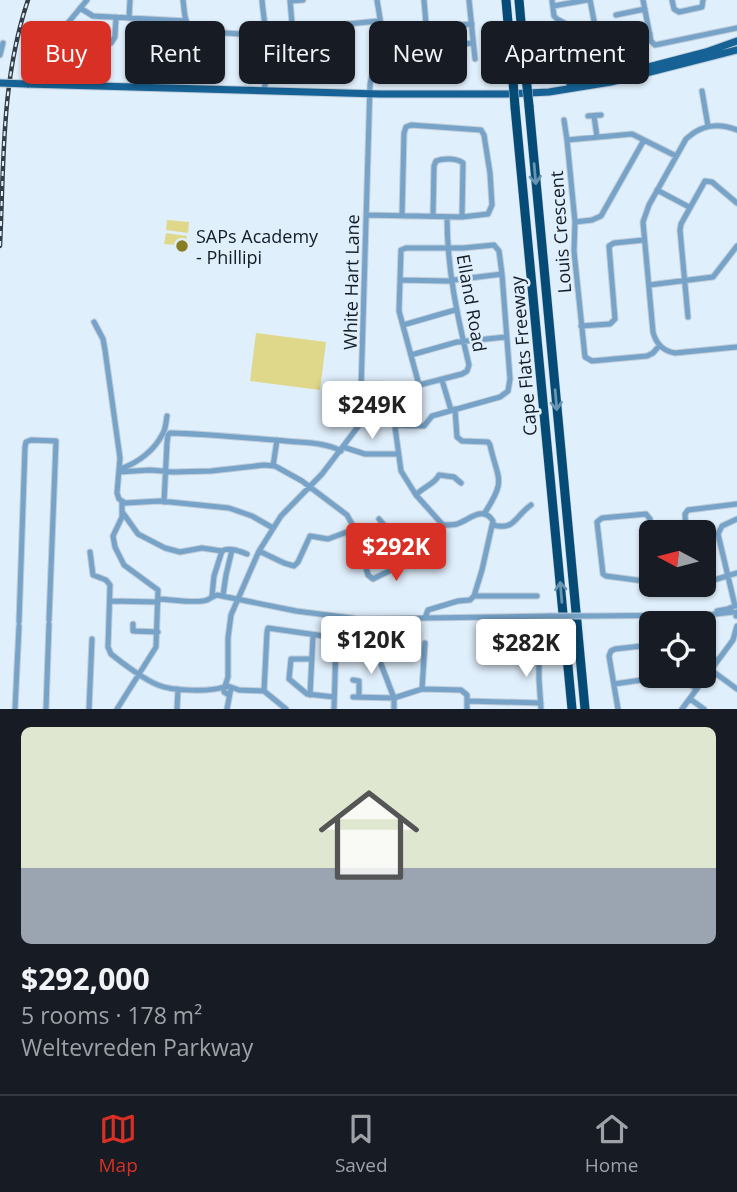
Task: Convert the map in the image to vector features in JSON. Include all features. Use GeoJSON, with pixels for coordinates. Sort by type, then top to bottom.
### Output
{"type":"FeatureCollection","features":[{"type":"Feature","properties":{"kind":"highway","name":"Cape Flats Freeway"},"geometry":{"type":"LineString","coordinates":[[506,0],[572,709]]}},
{"type":"Feature","properties":{"kind":"highway","name":"Cape Flats Freeway"},"geometry":{"type":"LineString","coordinates":[[519,0],[585,709]]}},
{"type":"Feature","properties":{"kind":"main road"},"geometry":{"type":"LineString","coordinates":[[535,92],[610,77],[706,52],[737,41]]}},
{"type":"Feature","properties":{"kind":"main road"},"geometry":{"type":"LineString","coordinates":[[0,83],[493,95],[550,92],[611,82],[737,50]]}},
{"type":"Feature","properties":{"kind":"street"},"geometry":{"type":"LineString","coordinates":[[69,21],[87,0]]}},
{"type":"Feature","properties":{"kind":"street"},"geometry":{"type":"LineString","coordinates":[[129,18],[130,0]]}},
{"type":"Feature","properties":{"kind":"street"},"geometry":{"type":"LineString","coordinates":[[80,8],[91,15],[186,21],[183,0]]}},
{"type":"Feature","properties":{"kind":"street"},"geometry":{"type":"LineString","coordinates":[[262,0],[264,21]]}},
{"type":"Feature","properties":{"kind":"street"},"geometry":{"type":"LineString","coordinates":[[292,21],[290,1],[303,0]]}},
{"type":"Feature","properties":{"kind":"street"},"geometry":{"type":"LineString","coordinates":[[377,0],[379,21]]}},
{"type":"Feature","properties":{"kind":"street"},"geometry":{"type":"LineString","coordinates":[[424,0],[426,21]]}},
{"type":"Feature","properties":{"kind":"street"},"geometry":{"type":"LineString","coordinates":[[470,0],[475,59]]}},
{"type":"Feature","properties":{"kind":"street"},"geometry":{"type":"LineString","coordinates":[[561,21],[554,16],[552,3],[588,0],[593,21]]}},
{"type":"Feature","properties":{"kind":"street"},"geometry":{"type":"LineString","coordinates":[[643,0],[652,43],[656,45],[737,28]]}},
{"type":"Feature","properties":{"kind":"street"},"geometry":{"type":"LineString","coordinates":[[673,0],[674,9],[679,12],[702,7],[703,0]]}},
{"type":"Feature","properties":{"kind":"street"},"geometry":{"type":"LineString","coordinates":[[616,15],[645,9]]}},
{"type":"Feature","properties":{"kind":"street"},"geometry":{"type":"LineString","coordinates":[[111,43],[115,37],[116,17]]}},
{"type":"Feature","properties":{"kind":"street"},"geometry":{"type":"LineString","coordinates":[[467,24],[472,24]]}},
{"type":"Feature","properties":{"kind":"street"},"geometry":{"type":"LineString","coordinates":[[0,45],[3,43],[0,55]]}},
{"type":"Feature","properties":{"kind":"street"},"geometry":{"type":"LineString","coordinates":[[467,44],[473,43]]}},
{"type":"Feature","properties":{"kind":"street"},"geometry":{"type":"LineString","coordinates":[[266,84],[266,89]]}},
{"type":"Feature","properties":{"kind":"street"},"geometry":{"type":"LineString","coordinates":[[369,93],[370,84]]}},
{"type":"Feature","properties":{"kind":"street"},"geometry":{"type":"LineString","coordinates":[[702,91],[708,126]]}},
{"type":"Feature","properties":{"kind":"street","name":"White Hart Lane"},"geometry":{"type":"LineString","coordinates":[[227,706],[229,625],[232,612],[259,551],[281,516],[322,474],[360,425],[369,93]]}},
{"type":"Feature","properties":{"kind":"street"},"geometry":{"type":"LineString","coordinates":[[594,116],[597,137]]}},
{"type":"Feature","properties":{"kind":"street","name":"Louis Crescent"},"geometry":{"type":"LineString","coordinates":[[564,120],[575,222],[574,251],[584,354],[589,360],[647,356],[659,346]]}},
{"type":"Feature","properties":{"kind":"street"},"geometry":{"type":"LineString","coordinates":[[737,130],[722,125],[708,126],[686,139],[643,217],[653,332],[659,346],[675,353],[737,348]]}},
{"type":"Feature","properties":{"kind":"street"},"geometry":{"type":"LineString","coordinates":[[366,215],[402,216],[433,216],[447,217],[485,215],[491,209],[490,173],[483,132],[473,128],[406,127],[402,216]]}},
{"type":"Feature","properties":{"kind":"street"},"geometry":{"type":"LineString","coordinates":[[567,141],[632,134],[676,156]]}},
{"type":"Feature","properties":{"kind":"street"},"geometry":{"type":"LineString","coordinates":[[575,222],[601,216],[644,139]]}},
{"type":"Feature","properties":{"kind":"street"},"geometry":{"type":"LineString","coordinates":[[433,216],[434,166],[439,159],[463,163],[462,217]]}},
{"type":"Feature","properties":{"kind":"street"},"geometry":{"type":"LineString","coordinates":[[688,317],[680,227],[703,182],[707,180],[715,183],[737,203]]}},
{"type":"Feature","properties":{"kind":"street"},"geometry":{"type":"LineString","coordinates":[[657,190],[689,207]]}},
{"type":"Feature","properties":{"kind":"street","name":"Elland Road"},"geometry":{"type":"LineString","coordinates":[[362,384],[419,385],[467,371],[469,365],[456,310],[447,248],[447,217]]}},
{"type":"Feature","properties":{"kind":"street"},"geometry":{"type":"LineString","coordinates":[[581,326],[610,324],[615,319],[609,246],[614,243],[644,240]]}},
{"type":"Feature","properties":{"kind":"street"},"geometry":{"type":"LineString","coordinates":[[395,424],[424,426],[432,416],[500,397],[508,391],[510,384],[502,274],[499,251],[494,245],[403,248],[400,254],[399,311],[419,385]]}},
{"type":"Feature","properties":{"kind":"street"},"geometry":{"type":"LineString","coordinates":[[649,285],[713,277],[737,246]]}},
{"type":"Feature","properties":{"kind":"street"},"geometry":{"type":"LineString","coordinates":[[400,280],[452,280],[502,274]]}},
{"type":"Feature","properties":{"kind":"street"},"geometry":{"type":"LineString","coordinates":[[403,325],[456,310]]}},
{"type":"Feature","properties":{"kind":"street"},"geometry":{"type":"LineString","coordinates":[[94,322],[105,350],[118,446],[117,495],[122,502],[123,513],[113,536],[115,547],[122,562],[158,590],[156,647],[117,709]]}},
{"type":"Feature","properties":{"kind":"street"},"geometry":{"type":"LineString","coordinates":[[411,355],[463,341],[506,337]]}},
{"type":"Feature","properties":{"kind":"street"},"geometry":{"type":"LineString","coordinates":[[442,380],[453,410],[457,437],[462,440],[488,442],[490,445],[498,471],[499,487],[484,514]]}},
{"type":"Feature","properties":{"kind":"street"},"geometry":{"type":"LineString","coordinates":[[396,385],[395,424],[402,475],[416,495],[445,526],[455,525],[478,514],[490,517],[493,525],[474,596],[470,600],[428,610],[425,618]]}},
{"type":"Feature","properties":{"kind":"street"},"geometry":{"type":"LineString","coordinates":[[164,502],[167,416]]}},
{"type":"Feature","properties":{"kind":"street"},"geometry":{"type":"LineString","coordinates":[[119,471],[143,457],[167,432]]}},
{"type":"Feature","properties":{"kind":"street"},"geometry":{"type":"LineString","coordinates":[[167,432],[326,445],[365,454],[398,454]]}},
{"type":"Feature","properties":{"kind":"street"},"geometry":{"type":"LineString","coordinates":[[15,709],[25,447],[26,442],[31,440],[56,441],[46,709]]}},
{"type":"Feature","properties":{"kind":"street"},"geometry":{"type":"LineString","coordinates":[[273,466],[277,440]]}},
{"type":"Feature","properties":{"kind":"street"},"geometry":{"type":"LineString","coordinates":[[119,471],[217,471],[264,465],[288,472],[344,512],[355,529],[367,571],[372,579],[407,561],[407,556],[379,519]]}},
{"type":"Feature","properties":{"kind":"street"},"geometry":{"type":"LineString","coordinates":[[416,495],[439,475],[454,477],[461,483]]}},
{"type":"Feature","properties":{"kind":"street"},"geometry":{"type":"LineString","coordinates":[[122,502],[164,502],[229,508],[252,516],[273,528]]}},
{"type":"Feature","properties":{"kind":"street"},"geometry":{"type":"LineString","coordinates":[[685,520],[688,510],[737,504]]}},
{"type":"Feature","properties":{"kind":"street"},"geometry":{"type":"LineString","coordinates":[[493,525],[510,525],[531,505]]}},
{"type":"Feature","properties":{"kind":"street"},"geometry":{"type":"LineString","coordinates":[[123,513],[140,536],[165,548],[180,552],[202,548],[222,551],[225,549],[247,554]]}},
{"type":"Feature","properties":{"kind":"street"},"geometry":{"type":"LineString","coordinates":[[639,580],[603,574],[598,520],[644,513],[649,520]]}},
{"type":"Feature","properties":{"kind":"street"},"geometry":{"type":"LineString","coordinates":[[716,664],[735,642],[737,625],[719,530],[737,519]]}},
{"type":"Feature","properties":{"kind":"street"},"geometry":{"type":"LineString","coordinates":[[400,547],[442,524]]}},
{"type":"Feature","properties":{"kind":"street"},"geometry":{"type":"LineString","coordinates":[[259,551],[294,566],[310,536],[328,539],[355,529]]}},
{"type":"Feature","properties":{"kind":"street"},"geometry":{"type":"LineString","coordinates":[[223,595],[232,550]]}},
{"type":"Feature","properties":{"kind":"street"},"geometry":{"type":"LineString","coordinates":[[90,551],[93,575],[110,584],[108,648],[112,656],[158,685],[178,689],[264,691],[281,708]]}},
{"type":"Feature","properties":{"kind":"street"},"geometry":{"type":"LineString","coordinates":[[212,596],[214,576],[222,551]]}},
{"type":"Feature","properties":{"kind":"street"},"geometry":{"type":"LineString","coordinates":[[716,580],[737,573]]}},
{"type":"Feature","properties":{"kind":"street"},"geometry":{"type":"LineString","coordinates":[[110,601],[197,601],[223,595],[296,611],[376,619],[715,615],[735,609]]}},
{"type":"Feature","properties":{"kind":"street"},"geometry":{"type":"LineString","coordinates":[[474,596],[537,597]]}},
{"type":"Feature","properties":{"kind":"street"},"geometry":{"type":"LineString","coordinates":[[376,619],[377,656],[394,698],[394,709]]}},
{"type":"Feature","properties":{"kind":"street"},"geometry":{"type":"LineString","coordinates":[[133,624],[133,631],[158,632]]}},
{"type":"Feature","properties":{"kind":"street"},"geometry":{"type":"LineString","coordinates":[[264,691],[268,628],[333,638],[334,709]]}},
{"type":"Feature","properties":{"kind":"street"},"geometry":{"type":"LineString","coordinates":[[352,633],[359,635],[359,657]]}},
{"type":"Feature","properties":{"kind":"street"},"geometry":{"type":"LineString","coordinates":[[310,695],[313,635]]}},
{"type":"Feature","properties":{"kind":"street"},"geometry":{"type":"LineString","coordinates":[[89,709],[92,639]]}},
{"type":"Feature","properties":{"kind":"street"},"geometry":{"type":"LineString","coordinates":[[422,689],[425,643]]}},
{"type":"Feature","properties":{"kind":"street"},"geometry":{"type":"LineString","coordinates":[[618,709],[609,656],[615,649],[639,646]]}},
{"type":"Feature","properties":{"kind":"street"},"geometry":{"type":"LineString","coordinates":[[92,647],[108,648]]}},
{"type":"Feature","properties":{"kind":"street"},"geometry":{"type":"LineString","coordinates":[[467,701],[541,706],[539,648]]}},
{"type":"Feature","properties":{"kind":"street"},"geometry":{"type":"LineString","coordinates":[[335,656],[377,656]]}},
{"type":"Feature","properties":{"kind":"street"},"geometry":{"type":"LineString","coordinates":[[312,659],[290,659],[291,681],[310,695],[334,697]]}},
{"type":"Feature","properties":{"kind":"street"},"geometry":{"type":"LineString","coordinates":[[716,674],[737,689]]}},
{"type":"Feature","properties":{"kind":"street"},"geometry":{"type":"LineString","coordinates":[[353,680],[359,682],[356,697],[394,698],[422,689],[464,691],[467,709]]}},
{"type":"Feature","properties":{"kind":"street"},"geometry":{"type":"LineString","coordinates":[[614,684],[639,680]]}},
{"type":"Feature","properties":{"kind":"street"},"geometry":{"type":"LineString","coordinates":[[177,709],[178,689]]}},
{"type":"Feature","properties":{"kind":"street"},"geometry":{"type":"LineString","coordinates":[[682,709],[697,689]]}},
{"type":"Feature","properties":{"kind":"street"},"geometry":{"type":"LineString","coordinates":[[690,699],[704,709]]}},
{"type":"Feature","properties":{"kind":"shaded area"},"geometry":{"type":"Polygon","coordinates":[[[167,220],[189,222],[188,233],[166,230],[167,220]]]}},
{"type":"Feature","properties":{"kind":"shaded area"},"geometry":{"type":"Polygon","coordinates":[[[166,233],[187,236],[186,246],[164,244],[166,233]]]}},
{"type":"Feature","properties":{"kind":"shaded area"},"geometry":{"type":"Polygon","coordinates":[[[256,333],[326,342],[320,390],[250,381],[256,333]]]}},
{"type":"Feature","properties":{"kind":"railway"},"geometry":{"type":"LineString","coordinates":[[0,246],[8,91],[19,30],[28,0]]}},
{"type":"Feature","properties":{"kind":"place","name":"SAPs Academy - Phillipi"},"geometry":{"type":"Point","coordinates":[182,246]}}]}
